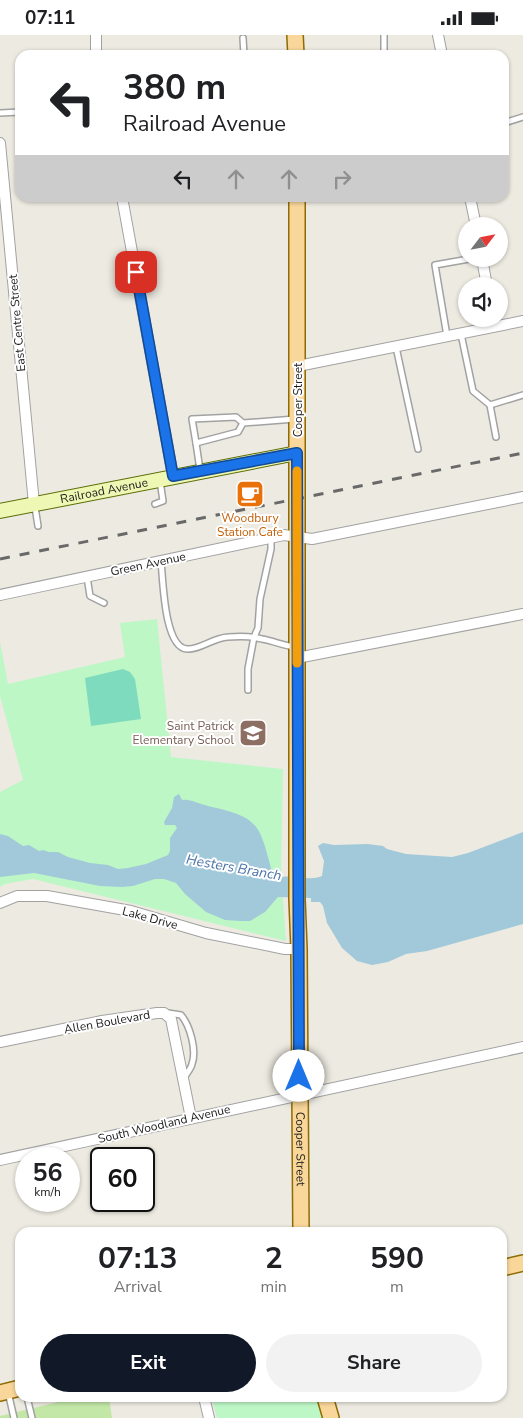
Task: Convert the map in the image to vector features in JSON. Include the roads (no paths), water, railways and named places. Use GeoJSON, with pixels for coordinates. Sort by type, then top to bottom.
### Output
{"type":"FeatureCollection","features":[{"type":"Feature","properties":{"kind":"main road"},"geometry":{"type":"LineString","coordinates":[[295,35],[296,50]]}},
{"type":"Feature","properties":{"kind":"main road","name":"Cooper Street"},"geometry":{"type":"LineString","coordinates":[[297,202],[297,652],[301,1227]]}},
{"type":"Feature","properties":{"kind":"main road"},"geometry":{"type":"LineString","coordinates":[[507,1267],[523,1263]]}},
{"type":"Feature","properties":{"kind":"main road"},"geometry":{"type":"LineString","coordinates":[[326,1402],[330,1418]]}},
{"type":"Feature","properties":{"kind":"street"},"geometry":{"type":"LineString","coordinates":[[96,35],[96,50]]}},
{"type":"Feature","properties":{"kind":"street"},"geometry":{"type":"LineString","coordinates":[[438,35],[441,50]]}},
{"type":"Feature","properties":{"kind":"street","name":"East Centre Street"},"geometry":{"type":"LineString","coordinates":[[0,143],[34,504]]}},
{"type":"Feature","properties":{"kind":"street"},"geometry":{"type":"LineString","coordinates":[[123,202],[166,477]]}},
{"type":"Feature","properties":{"kind":"street"},"geometry":{"type":"LineString","coordinates":[[471,202],[474,217]]}},
{"type":"Feature","properties":{"kind":"street"},"geometry":{"type":"LineString","coordinates":[[508,322],[523,321]]}},
{"type":"Feature","properties":{"kind":"street"},"geometry":{"type":"LineString","coordinates":[[298,366],[448,337],[482,327]]}},
{"type":"Feature","properties":{"kind":"street","name":"Railroad Avenue"},"geometry":{"type":"LineString","coordinates":[[0,511],[166,477],[297,453]]}},
{"type":"Feature","properties":{"kind":"street","name":"Green Avenue"},"geometry":{"type":"LineString","coordinates":[[0,595],[284,535],[312,539],[523,497]]}},
{"type":"Feature","properties":{"kind":"street"},"geometry":{"type":"LineString","coordinates":[[297,652],[523,614]]}},
{"type":"Feature","properties":{"kind":"street","name":"Lake Drive"},"geometry":{"type":"LineString","coordinates":[[0,903],[17,896],[47,896],[131,911],[206,933],[285,949],[299,949]]}},
{"type":"Feature","properties":{"kind":"street","name":"Allen Boulevard"},"geometry":{"type":"LineString","coordinates":[[0,1042],[102,1021],[164,1013],[171,1019],[191,1118]]}},
{"type":"Feature","properties":{"kind":"street","name":"South Woodland Avenue"},"geometry":{"type":"LineString","coordinates":[[0,1160],[523,1047]]}},
{"type":"Feature","properties":{"kind":"street"},"geometry":{"type":"LineString","coordinates":[[205,1402],[209,1418]]}},
{"type":"Feature","properties":{"kind":"lane"},"geometry":{"type":"LineString","coordinates":[[384,35],[384,50]]}},
{"type":"Feature","properties":{"kind":"lane"},"geometry":{"type":"LineString","coordinates":[[243,38],[244,50]]}},
{"type":"Feature","properties":{"kind":"lane"},"geometry":{"type":"LineString","coordinates":[[0,113],[15,112]]}},
{"type":"Feature","properties":{"kind":"lane"},"geometry":{"type":"LineString","coordinates":[[509,121],[523,117]]}},
{"type":"Feature","properties":{"kind":"lane"},"geometry":{"type":"LineString","coordinates":[[448,337],[435,265],[458,261]]}},
{"type":"Feature","properties":{"kind":"lane"},"geometry":{"type":"LineString","coordinates":[[461,334],[473,391],[490,405],[496,437]]}},
{"type":"Feature","properties":{"kind":"lane"},"geometry":{"type":"LineString","coordinates":[[396,347],[418,449]]}},
{"type":"Feature","properties":{"kind":"lane"},"geometry":{"type":"LineString","coordinates":[[490,405],[523,395]]}},
{"type":"Feature","properties":{"kind":"lane"},"geometry":{"type":"LineString","coordinates":[[200,471],[192,419],[236,417],[243,423],[298,419]]}},
{"type":"Feature","properties":{"kind":"lane"},"geometry":{"type":"LineString","coordinates":[[196,443],[238,432],[243,423]]}},
{"type":"Feature","properties":{"kind":"lane"},"geometry":{"type":"LineString","coordinates":[[155,504],[163,501],[166,477]]}},
{"type":"Feature","properties":{"kind":"lane"},"geometry":{"type":"LineString","coordinates":[[34,504],[38,527]]}},
{"type":"Feature","properties":{"kind":"lane"},"geometry":{"type":"LineString","coordinates":[[248,690],[248,669],[254,637],[258,628],[260,599],[271,549],[270,538]]}},
{"type":"Feature","properties":{"kind":"lane"},"geometry":{"type":"LineString","coordinates":[[161,561],[169,627],[178,645],[184,649],[191,649],[214,639],[254,637],[290,647],[297,652]]}},
{"type":"Feature","properties":{"kind":"lane"},"geometry":{"type":"LineString","coordinates":[[87,577],[90,596],[104,603]]}},
{"type":"Feature","properties":{"kind":"lane"},"geometry":{"type":"LineString","coordinates":[[164,1013],[181,1015],[187,1022],[193,1042],[192,1064],[183,1078]]}},
{"type":"Feature","properties":{"kind":"lane"},"geometry":{"type":"LineString","coordinates":[[9,1391],[14,1418]]}},
{"type":"Feature","properties":{"kind":"lane"},"geometry":{"type":"LineString","coordinates":[[28,1402],[32,1418]]}},
{"type":"Feature","properties":{"kind":"water","name":"Hesters Branch"},"geometry":{"type":"Polygon","coordinates":[[[179,794],[182,800],[226,810],[249,820],[261,834],[273,875],[279,878],[289,876],[317,878],[322,876],[324,861],[318,846],[323,843],[334,845],[368,844],[383,846],[387,849],[406,854],[452,857],[468,853],[523,832],[523,924],[427,951],[406,954],[388,962],[372,965],[357,961],[342,948],[327,923],[323,906],[320,902],[311,902],[311,898],[278,897],[265,912],[250,921],[225,920],[206,912],[185,894],[176,883],[164,879],[155,879],[133,886],[122,887],[100,886],[34,873],[0,877],[0,834],[8,836],[23,846],[29,845],[39,851],[58,852],[68,857],[90,863],[108,865],[118,869],[146,864],[168,855],[170,851],[170,838],[177,828],[175,825],[165,825],[164,822],[172,808],[174,797],[179,794]]]}},
{"type":"Feature","properties":{"kind":"railway"},"geometry":{"type":"LineString","coordinates":[[0,559],[523,453]]}},
{"type":"Feature","properties":{"kind":"place","name":"Woodbury Station Cafe"},"geometry":{"type":"Point","coordinates":[250,494]}},
{"type":"Feature","properties":{"kind":"place","name":"Saint Patrick Elementary School"},"geometry":{"type":"Point","coordinates":[253,733]}}]}
